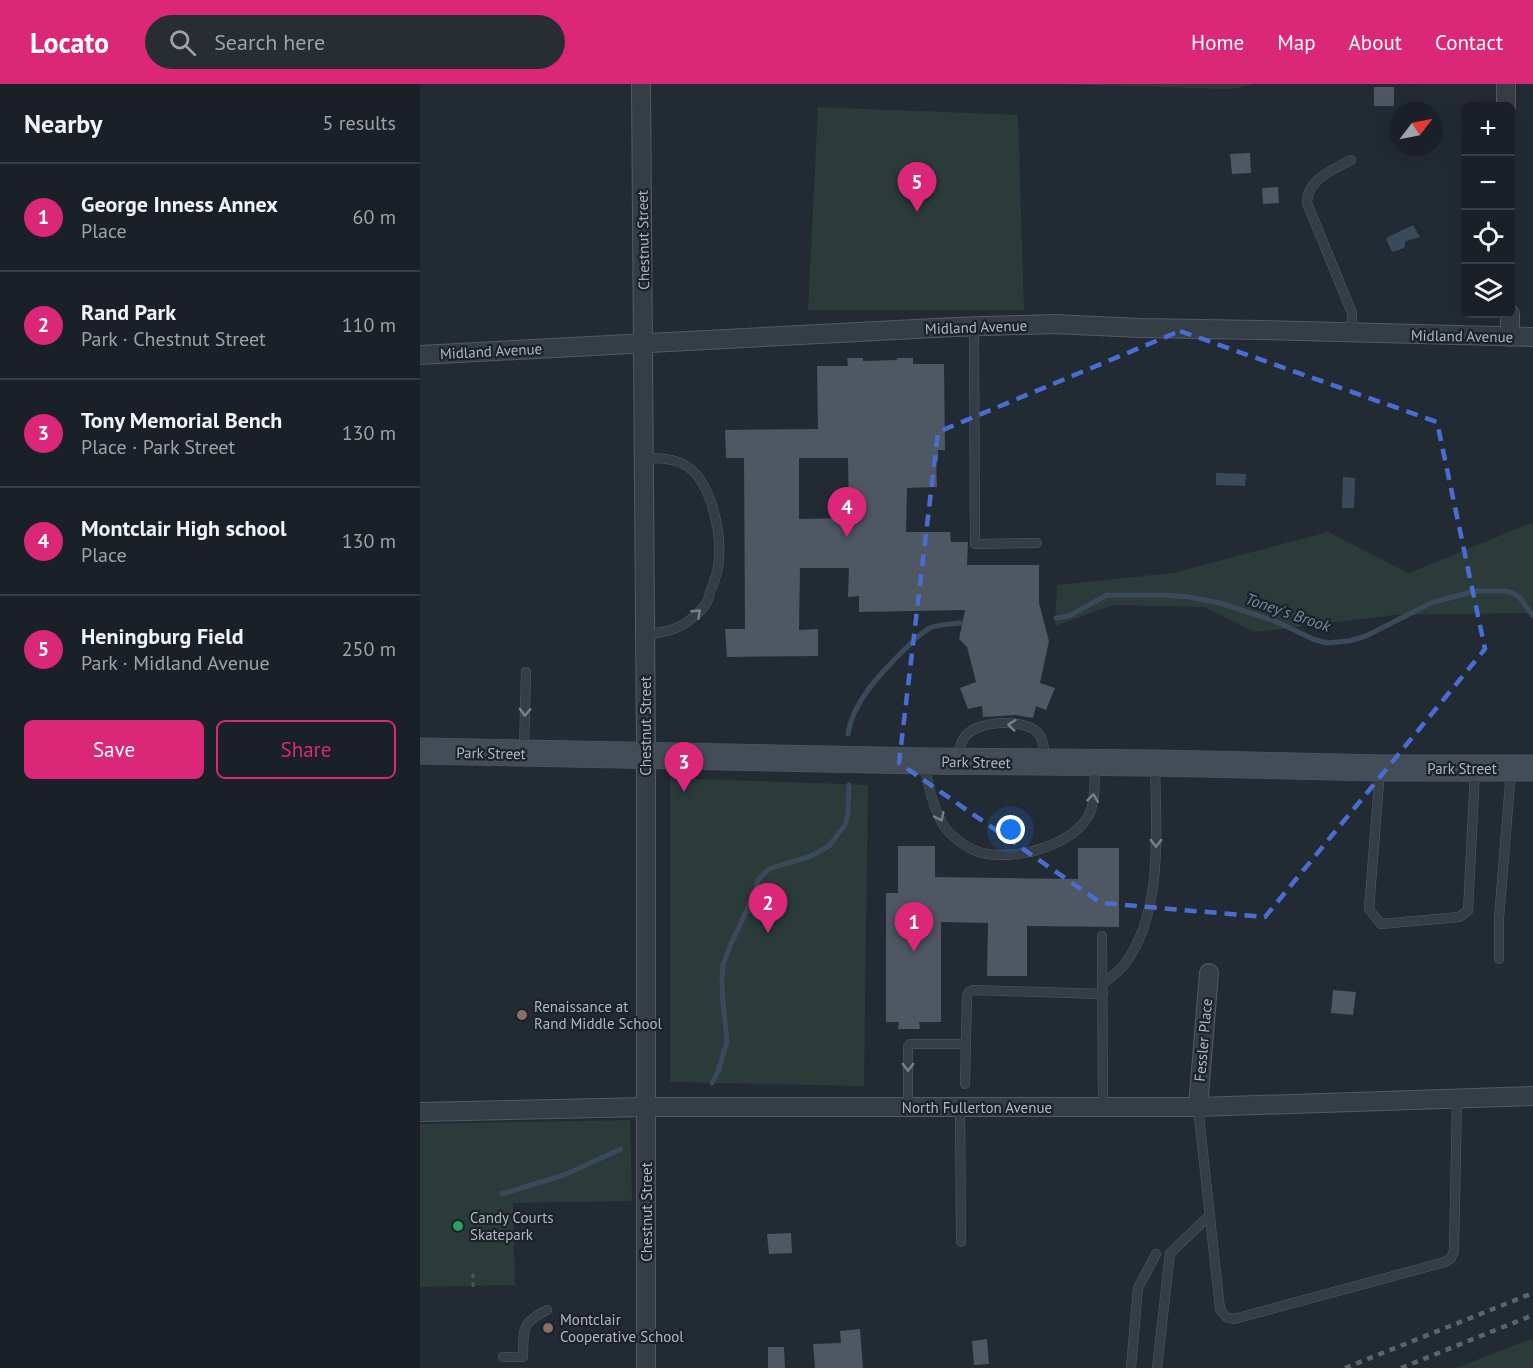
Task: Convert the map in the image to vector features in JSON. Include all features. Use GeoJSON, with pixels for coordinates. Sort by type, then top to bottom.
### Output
{"type":"FeatureCollection","features":[{"type":"Feature","properties":{"kind":"street","name":"Chestnut Street"},"geometry":{"type":"LineString","coordinates":[[641,84],[646,755],[646,1368]]}},
{"type":"Feature","properties":{"kind":"street"},"geometry":{"type":"LineString","coordinates":[[1506,84],[1506,102]]}},
{"type":"Feature","properties":{"kind":"street"},"geometry":{"type":"LineString","coordinates":[[1510,318],[1510,337]]}},
{"type":"Feature","properties":{"kind":"street","name":"Midland Avenue"},"geometry":{"type":"LineString","coordinates":[[420,355],[974,326],[1054,324],[1533,337]]}},
{"type":"Feature","properties":{"kind":"street","name":"Park Street"},"geometry":{"type":"LineString","coordinates":[[420,751],[925,761],[1522,768]]}},
{"type":"Feature","properties":{"kind":"street","name":"Fessler Place"},"geometry":{"type":"LineString","coordinates":[[1198,1107],[1209,973]]}},
{"type":"Feature","properties":{"kind":"street","name":"North Fullerton Avenue"},"geometry":{"type":"LineString","coordinates":[[420,1112],[647,1107],[1198,1107],[1533,1096]]}},
{"type":"Feature","properties":{"kind":"lane"},"geometry":{"type":"LineString","coordinates":[[1351,160],[1328,173],[1310,189],[1307,203],[1352,313],[1352,333]]}},
{"type":"Feature","properties":{"kind":"lane"},"geometry":{"type":"LineString","coordinates":[[974,326],[975,544],[1037,543]]}},
{"type":"Feature","properties":{"kind":"lane"},"geometry":{"type":"LineString","coordinates":[[644,458],[662,458],[678,462],[690,468],[704,486],[714,510],[720,556],[717,574],[706,604],[688,622],[676,628],[645,635]]}},
{"type":"Feature","properties":{"kind":"lane"},"geometry":{"type":"LineString","coordinates":[[524,753],[526,672]]}},
{"type":"Feature","properties":{"kind":"lane"},"geometry":{"type":"LineString","coordinates":[[959,761],[959,746],[964,736],[972,729],[983,725],[1002,724],[1023,726],[1036,731],[1044,748],[1045,762]]}},
{"type":"Feature","properties":{"kind":"lane"},"geometry":{"type":"LineString","coordinates":[[925,761],[927,782],[941,822],[955,838],[980,852],[999,855],[1032,853],[1059,842],[1085,822],[1091,811],[1095,763]]}},
{"type":"Feature","properties":{"kind":"lane"},"geometry":{"type":"LineString","coordinates":[[965,1083],[967,996],[969,992],[973,990],[1103,989],[1123,966],[1135,946],[1144,926],[1152,888],[1156,851],[1155,763]]}},
{"type":"Feature","properties":{"kind":"lane"},"geometry":{"type":"LineString","coordinates":[[1380,768],[1369,909],[1381,924],[1459,917],[1468,911],[1475,768]]}},
{"type":"Feature","properties":{"kind":"lane"},"geometry":{"type":"LineString","coordinates":[[1499,958],[1499,918],[1522,768]]}},
{"type":"Feature","properties":{"kind":"lane"},"geometry":{"type":"LineString","coordinates":[[1102,936],[1103,1106]]}},
{"type":"Feature","properties":{"kind":"lane"},"geometry":{"type":"LineString","coordinates":[[908,1107],[908,1047],[910,1044],[965,1044]]}},
{"type":"Feature","properties":{"kind":"lane"},"geometry":{"type":"LineString","coordinates":[[1198,1107],[1220,1309],[1226,1317],[1234,1319],[1444,1262],[1451,1258],[1454,1251],[1457,1099]]}},
{"type":"Feature","properties":{"kind":"lane"},"geometry":{"type":"LineString","coordinates":[[960,1107],[961,1242]]}},
{"type":"Feature","properties":{"kind":"lane"},"geometry":{"type":"LineString","coordinates":[[1157,1368],[1170,1253],[1210,1215]]}},
{"type":"Feature","properties":{"kind":"lane"},"geometry":{"type":"LineString","coordinates":[[1131,1368],[1138,1288],[1156,1254]]}},
{"type":"Feature","properties":{"kind":"lane"},"geometry":{"type":"LineString","coordinates":[[503,1357],[523,1357],[525,1326],[530,1319],[547,1310]]}},
{"type":"Feature","properties":{"kind":"path"},"geometry":{"type":"LineString","coordinates":[[472,1287],[473,1269]]}},
{"type":"Feature","properties":{"kind":"highlighted area"},"geometry":{"type":"Polygon","coordinates":[[[1180,331],[1437,422],[1485,649],[1265,917],[1101,903],[899,763],[938,432],[1180,331]]]}},
{"type":"Feature","properties":{"kind":"shaded area"},"geometry":{"type":"Polygon","coordinates":[[[1052,84],[1254,84],[1231,89],[1052,84]]]}},
{"type":"Feature","properties":{"kind":"shaded area"},"geometry":{"type":"Polygon","coordinates":[[[818,107],[1018,115],[1024,310],[808,310],[818,107]]]}},
{"type":"Feature","properties":{"kind":"shaded area"},"geometry":{"type":"Polygon","coordinates":[[[1533,522],[1533,613],[1394,615],[1255,632],[1205,607],[1113,605],[1055,626],[1057,585],[1173,573],[1328,532],[1409,573],[1533,522]]]}},
{"type":"Feature","properties":{"kind":"shaded area"},"geometry":{"type":"Polygon","coordinates":[[[670,778],[868,785],[864,1086],[670,1082],[670,778]]]}},
{"type":"Feature","properties":{"kind":"shaded area"},"geometry":{"type":"Polygon","coordinates":[[[630,1120],[632,1201],[513,1203],[515,1285],[420,1287],[420,1124],[630,1120]]]}},
{"type":"Feature","properties":{"kind":"shaded area"},"geometry":{"type":"Polygon","coordinates":[[[1533,1338],[1533,1368],[1456,1368],[1533,1338]]]}},
{"type":"Feature","properties":{"kind":"water"},"geometry":{"type":"Polygon","coordinates":[[[1413,225],[1420,237],[1406,241],[1404,248],[1392,252],[1386,238],[1413,225]]]}},
{"type":"Feature","properties":{"kind":"water"},"geometry":{"type":"Polygon","coordinates":[[[1216,473],[1246,474],[1245,486],[1216,485],[1216,473]]]}},
{"type":"Feature","properties":{"kind":"water"},"geometry":{"type":"Polygon","coordinates":[[[1343,477],[1355,478],[1354,508],[1342,508],[1343,477]]]}},
{"type":"Feature","properties":{"kind":"building"},"geometry":{"type":"Polygon","coordinates":[[[1374,87],[1394,87],[1394,102],[1389,102],[1389,106],[1374,106],[1374,87]]]}},
{"type":"Feature","properties":{"kind":"building"},"geometry":{"type":"Polygon","coordinates":[[[1250,153],[1251,173],[1232,174],[1230,154],[1250,153]]]}},
{"type":"Feature","properties":{"kind":"building"},"geometry":{"type":"Polygon","coordinates":[[[1278,187],[1279,203],[1263,204],[1262,188],[1278,187]]]}},
{"type":"Feature","properties":{"kind":"building"},"geometry":{"type":"Polygon","coordinates":[[[847,358],[863,358],[863,361],[913,358],[913,364],[944,364],[945,450],[938,450],[937,487],[907,488],[906,532],[950,532],[951,542],[968,542],[967,565],[1039,565],[1039,603],[1049,641],[1040,683],[1055,688],[1046,710],[1036,706],[1033,718],[1016,715],[983,717],[982,706],[968,709],[960,688],[976,682],[967,647],[959,639],[965,610],[859,612],[859,596],[848,597],[849,568],[800,568],[799,630],[818,629],[818,656],[727,657],[725,629],[745,629],[744,458],[726,458],[725,430],[818,429],[817,366],[848,366],[847,358]],[[799,458],[799,519],[849,518],[848,458],[799,458]]]}},
{"type":"Feature","properties":{"kind":"building"},"geometry":{"type":"Polygon","coordinates":[[[898,846],[935,846],[935,877],[1078,879],[1078,848],[1119,848],[1119,927],[1027,926],[1027,976],[987,976],[988,923],[941,922],[941,1022],[919,1022],[920,1029],[898,1029],[899,1022],[886,1022],[886,893],[898,893],[898,846]]]}},
{"type":"Feature","properties":{"kind":"building"},"geometry":{"type":"Polygon","coordinates":[[[1333,990],[1356,992],[1353,1015],[1331,1013],[1333,990]]]}},
{"type":"Feature","properties":{"kind":"building"},"geometry":{"type":"Polygon","coordinates":[[[791,1233],[792,1253],[769,1254],[767,1234],[791,1233]]]}},
{"type":"Feature","properties":{"kind":"building"},"geometry":{"type":"Polygon","coordinates":[[[860,1329],[863,1368],[815,1368],[813,1344],[841,1343],[840,1331],[860,1329]]]}},
{"type":"Feature","properties":{"kind":"building"},"geometry":{"type":"Polygon","coordinates":[[[987,1339],[989,1364],[974,1365],[972,1341],[987,1339]]]}},
{"type":"Feature","properties":{"kind":"building"},"geometry":{"type":"Polygon","coordinates":[[[768,1347],[784,1347],[785,1368],[768,1368],[768,1347]]]}},
{"type":"Feature","properties":{"kind":"waterway","name":"Toney's Brook"},"geometry":{"type":"LineString","coordinates":[[1056,618],[1069,616],[1107,595],[1189,597],[1220,603],[1275,621],[1326,643],[1349,641],[1366,636],[1431,603],[1475,591],[1513,593],[1520,598],[1533,616]]}},
{"type":"Feature","properties":{"kind":"waterway","name":"Toney's Brook"},"geometry":{"type":"LineString","coordinates":[[848,734],[856,710],[869,688],[920,634],[932,627],[960,623]]}},
{"type":"Feature","properties":{"kind":"waterway","name":"Toney's Brook"},"geometry":{"type":"LineString","coordinates":[[712,1083],[719,1069],[727,1041],[723,1002],[723,965],[755,893],[758,880],[769,869],[809,857],[829,846],[845,825],[848,815],[849,785]]}},
{"type":"Feature","properties":{"kind":"waterway","name":"Toney's Brook"},"geometry":{"type":"LineString","coordinates":[[502,1194],[564,1175],[621,1149]]}},
{"type":"Feature","properties":{"kind":"railway"},"geometry":{"type":"LineString","coordinates":[[1345,1368],[1533,1293]]}},
{"type":"Feature","properties":{"kind":"railway"},"geometry":{"type":"LineString","coordinates":[[1401,1368],[1533,1315]]}},
{"type":"Feature","properties":{"kind":"place","name":"Heningburg Field"},"geometry":{"type":"Point","coordinates":[917,212]}},
{"type":"Feature","properties":{"kind":"place","name":"Montclair High school"},"geometry":{"type":"Point","coordinates":[847,537]}},
{"type":"Feature","properties":{"kind":"place","name":"Tony Memorial Bench"},"geometry":{"type":"Point","coordinates":[684,792]}},
{"type":"Feature","properties":{"kind":"place","name":"Rand Park"},"geometry":{"type":"Point","coordinates":[768,933]}},
{"type":"Feature","properties":{"kind":"place","name":"George Inness Annex"},"geometry":{"type":"Point","coordinates":[914,952]}},
{"type":"Feature","properties":{"kind":"place","name":"Renaissance at Rand Middle School"},"geometry":{"type":"Point","coordinates":[522,1015]}},
{"type":"Feature","properties":{"kind":"place","name":"Candy Courts Skatepark"},"geometry":{"type":"Point","coordinates":[458,1226]}},
{"type":"Feature","properties":{"kind":"place","name":"Montclair Cooperative School"},"geometry":{"type":"Point","coordinates":[548,1328]}}]}
